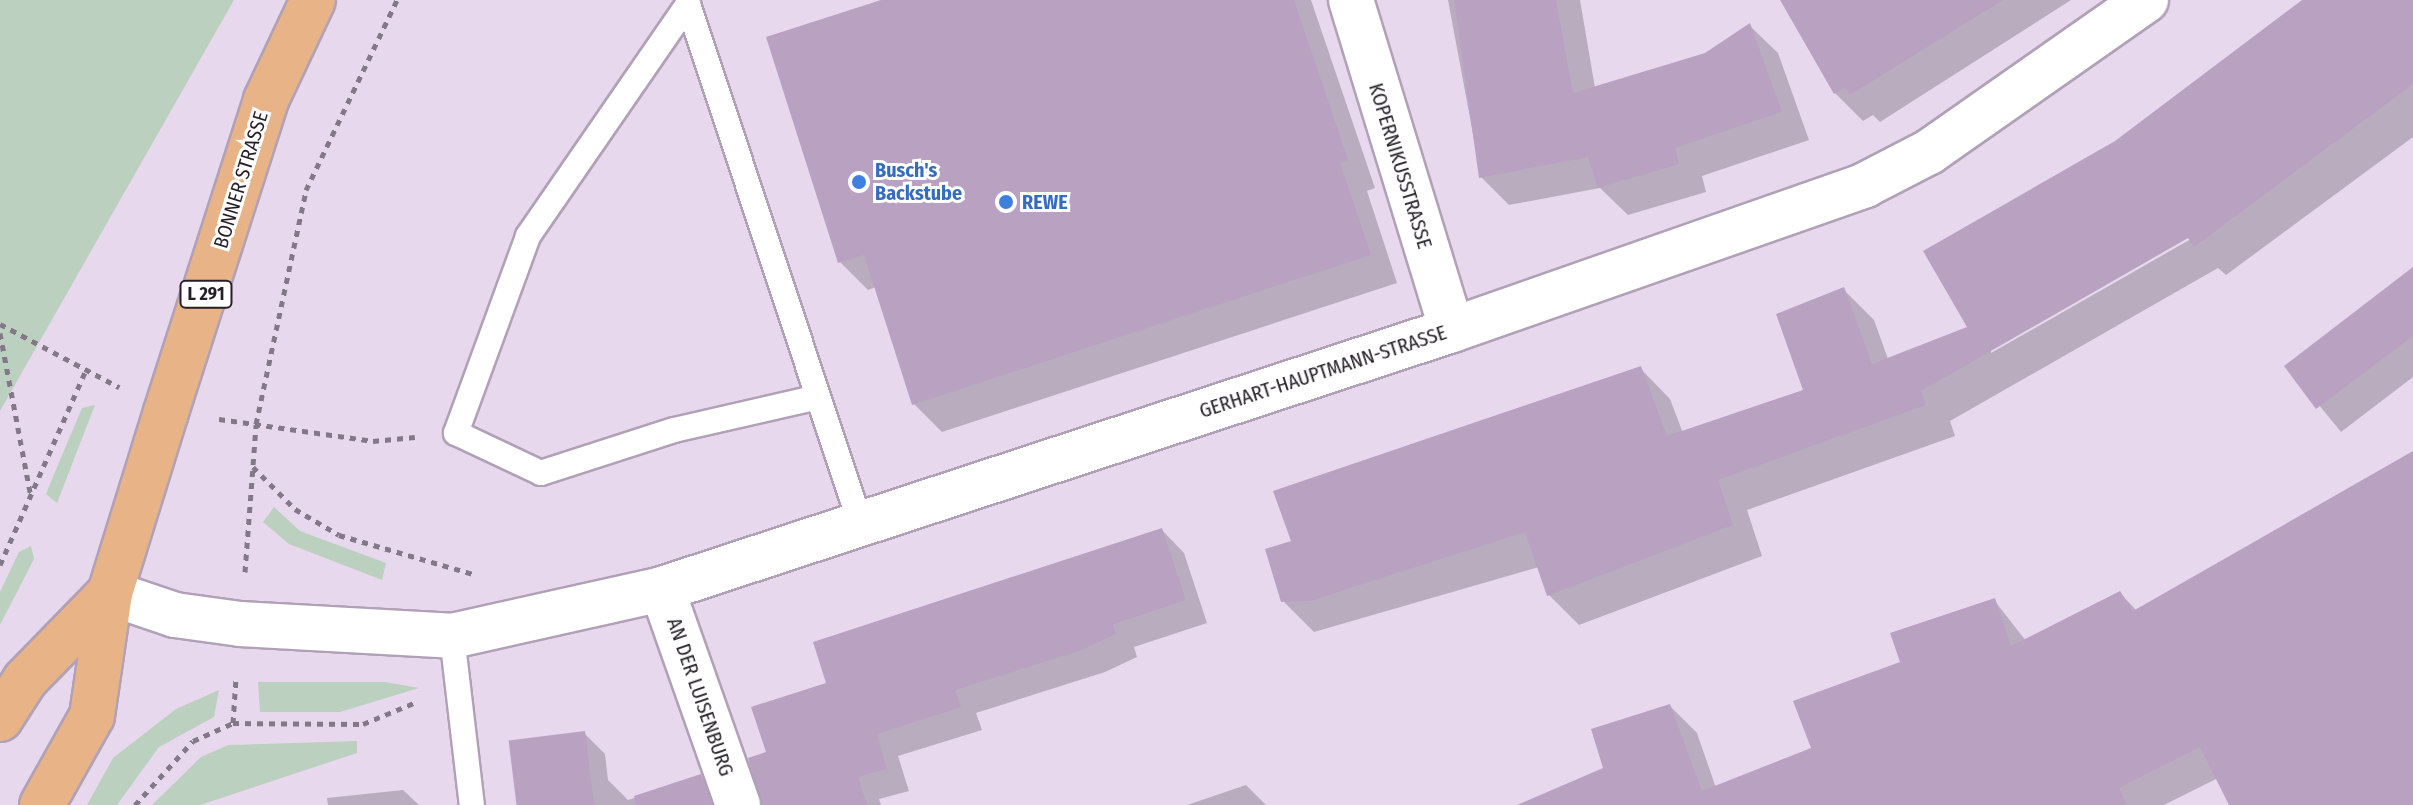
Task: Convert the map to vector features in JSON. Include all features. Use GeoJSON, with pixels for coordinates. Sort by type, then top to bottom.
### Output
{"type":"FeatureCollection","features":[{"type":"Feature","properties":{"kind":"main road","name":"BONNER STRASSE"},"geometry":{"type":"LineString","coordinates":[[42,805],[92,716],[110,593],[266,100],[313,0]]}},
{"type":"Feature","properties":{"kind":"main road","name":"BONNER STRASSE"},"geometry":{"type":"LineString","coordinates":[[0,719],[25,680],[110,593]]}},
{"type":"Feature","properties":{"kind":"street","name":"KOPERNIKUSSTRASSE"},"geometry":{"type":"LineString","coordinates":[[1351,0],[1452,330]]}},
{"type":"Feature","properties":{"kind":"street","name":"GERHART-HAUPTMANN-STRASSE"},"geometry":{"type":"LineString","coordinates":[[110,593],[175,615],[240,624],[452,636],[662,589],[1452,330],[1865,185],[1929,152],[2146,0]]}},
{"type":"Feature","properties":{"kind":"street","name":"AN DER LUISENBURG"},"geometry":{"type":"LineString","coordinates":[[662,589],[738,805]]}},
{"type":"Feature","properties":{"kind":"lane"},"geometry":{"type":"LineString","coordinates":[[814,398],[674,430],[541,473],[456,433],[528,236],[688,4],[814,398],[860,523]]}},
{"type":"Feature","properties":{"kind":"lane"},"geometry":{"type":"LineString","coordinates":[[452,636],[472,805]]}},
{"type":"Feature","properties":{"kind":"path"},"geometry":{"type":"LineString","coordinates":[[397,0],[306,190],[256,424],[373,441],[456,433]]}},
{"type":"Feature","properties":{"kind":"path"},"geometry":{"type":"LineString","coordinates":[[0,333],[31,498]]}},
{"type":"Feature","properties":{"kind":"path"},"geometry":{"type":"LineString","coordinates":[[0,366],[8,366]]}},
{"type":"Feature","properties":{"kind":"path"},"geometry":{"type":"LineString","coordinates":[[0,565],[86,370]]}},
{"type":"Feature","properties":{"kind":"path"},"geometry":{"type":"LineString","coordinates":[[253,467],[295,509],[339,535],[479,576]]}},
{"type":"Feature","properties":{"kind":"path"},"geometry":{"type":"LineString","coordinates":[[135,805],[193,741],[233,723],[363,724],[413,703]]}},
{"type":"Feature","properties":{"kind":"green space"},"geometry":{"type":"Polygon","coordinates":[[[0,0],[234,0],[0,411],[0,0]]]}},
{"type":"Feature","properties":{"kind":"green space"},"geometry":{"type":"Polygon","coordinates":[[[95,405],[57,503],[46,494],[82,408],[95,405]]]}},
{"type":"Feature","properties":{"kind":"green space"},"geometry":{"type":"Polygon","coordinates":[[[274,507],[300,531],[386,563],[382,580],[289,544],[263,522],[274,507]]]}},
{"type":"Feature","properties":{"kind":"green space"},"geometry":{"type":"Polygon","coordinates":[[[31,546],[34,559],[0,625],[0,592],[19,552],[31,546]]]}},
{"type":"Feature","properties":{"kind":"green space"},"geometry":{"type":"Polygon","coordinates":[[[258,682],[385,682],[419,688],[340,712],[260,712],[258,682]]]}},
{"type":"Feature","properties":{"kind":"green space"},"geometry":{"type":"Polygon","coordinates":[[[219,690],[214,717],[159,747],[117,805],[87,805],[113,758],[176,709],[219,690]]]}},
{"type":"Feature","properties":{"kind":"green space"},"geometry":{"type":"Polygon","coordinates":[[[357,741],[357,753],[200,805],[152,805],[201,757],[228,745],[357,741]]]}},
{"type":"Feature","properties":{"kind":"building","name":"REWE"},"geometry":{"type":"Polygon","coordinates":[[[881,0],[1294,0],[1348,160],[1340,163],[1371,255],[912,405],[864,255],[838,263],[766,37],[881,0]]]}},
{"type":"Feature","properties":{"kind":"building"},"geometry":{"type":"Polygon","coordinates":[[[1454,0],[1556,0],[1573,93],[1705,53],[1750,23],[1782,112],[1675,148],[1679,164],[1598,188],[1588,157],[1479,178],[1454,0]]]}},
{"type":"Feature","properties":{"kind":"building"},"geometry":{"type":"Polygon","coordinates":[[[1780,0],[2003,0],[1850,95],[1845,87],[1834,94],[1780,0]]]}},
{"type":"Feature","properties":{"kind":"building"},"geometry":{"type":"Polygon","coordinates":[[[2302,0],[2413,0],[2413,84],[2194,247],[2188,238],[1921,391],[1926,405],[1718,480],[1733,525],[1547,596],[1525,532],[1310,601],[1281,602],[1265,549],[1291,541],[1273,491],[1641,366],[1667,436],[1803,390],[1776,314],[1844,287],[1872,364],[1967,327],[1923,251],[2115,141],[2302,0]]]}},
{"type":"Feature","properties":{"kind":"building"},"geometry":{"type":"Polygon","coordinates":[[[2413,267],[2413,336],[2316,409],[2284,366],[2413,267]]]}},
{"type":"Feature","properties":{"kind":"building"},"geometry":{"type":"Polygon","coordinates":[[[2413,451],[2413,805],[2229,805],[2200,747],[2119,788],[2127,805],[1517,805],[1603,768],[1591,729],[1670,704],[1702,791],[1811,748],[1793,701],[1900,662],[1890,633],[1995,598],[2011,646],[2120,591],[2133,611],[2413,451]]]}},
{"type":"Feature","properties":{"kind":"building"},"geometry":{"type":"Polygon","coordinates":[[[1162,528],[1186,600],[1113,624],[1116,634],[1082,650],[955,690],[961,707],[877,734],[887,769],[858,777],[867,805],[762,805],[748,758],[766,752],[751,707],[826,683],[813,642],[1162,528]]]}},
{"type":"Feature","properties":{"kind":"building"},"geometry":{"type":"Polygon","coordinates":[[[585,731],[594,805],[517,805],[509,740],[585,731]]]}},
{"type":"Feature","properties":{"kind":"building"},"geometry":{"type":"Polygon","coordinates":[[[701,774],[712,805],[636,805],[634,796],[701,774]]]}},
{"type":"Feature","properties":{"kind":"place","name":"Busch's Backstube"},"geometry":{"type":"Point","coordinates":[859,182]}},
{"type":"Feature","properties":{"kind":"place","name":"REWE"},"geometry":{"type":"Point","coordinates":[1006,202]}}]}
